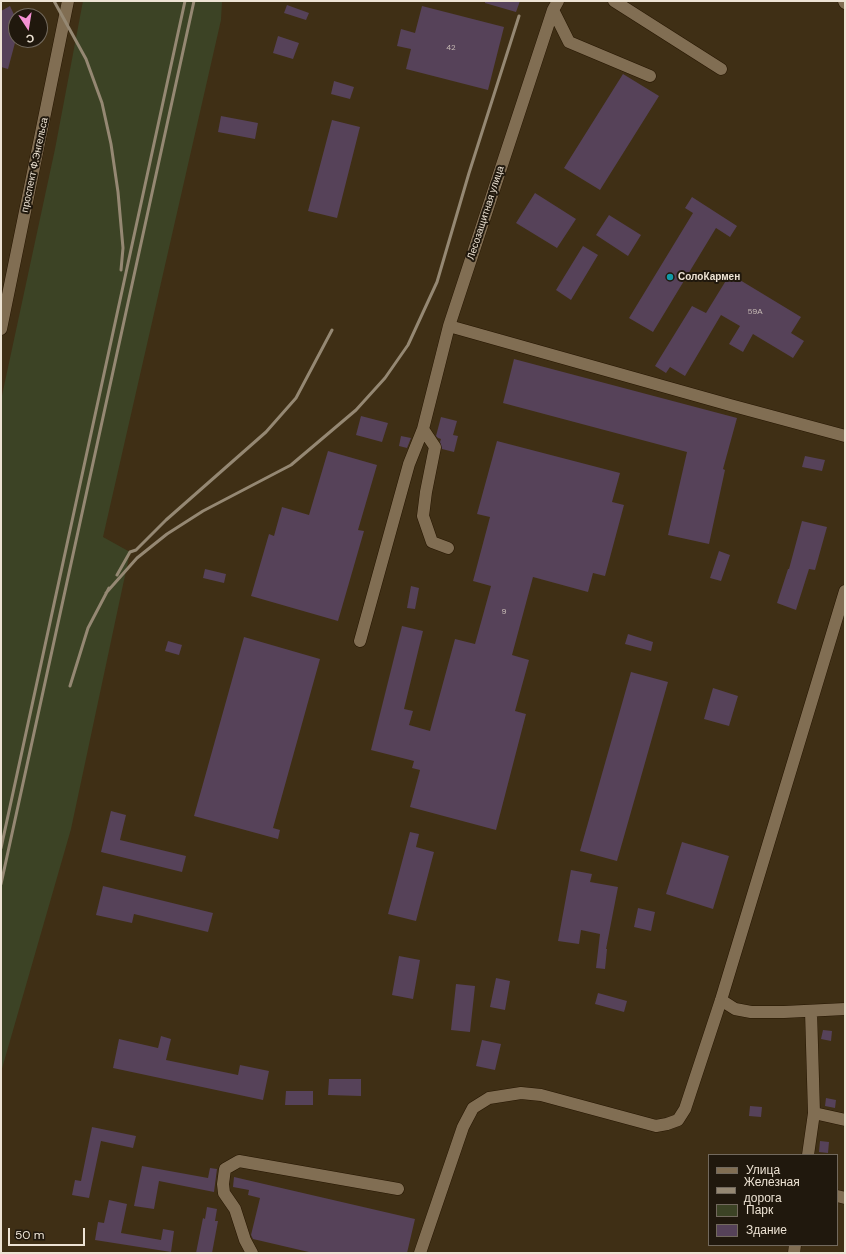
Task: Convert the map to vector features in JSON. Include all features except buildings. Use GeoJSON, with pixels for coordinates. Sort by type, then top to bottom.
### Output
{"type":"FeatureCollection","features":[{"type":"Feature","properties":{"kind":"street","name":"проспект Ф.Энгельса"},"geometry":{"type":"LineString","coordinates":[[1,329],[2,314],[68,1]]}},
{"type":"Feature","properties":{"kind":"street"},"geometry":{"type":"LineString","coordinates":[[614,1],[721,69]]}},
{"type":"Feature","properties":{"kind":"street"},"geometry":{"type":"LineString","coordinates":[[555,6],[569,42],[650,76]]}},
{"type":"Feature","properties":{"kind":"street","name":"Лесозащитная улица"},"geometry":{"type":"LineString","coordinates":[[360,640],[409,464],[423,429],[449,326],[555,6]]}},
{"type":"Feature","properties":{"kind":"street"},"geometry":{"type":"LineString","coordinates":[[449,326],[845,436]]}},
{"type":"Feature","properties":{"kind":"street"},"geometry":{"type":"LineString","coordinates":[[423,429],[436,447],[426,492],[423,516],[432,542],[448,548]]}},
{"type":"Feature","properties":{"kind":"street"},"geometry":{"type":"LineString","coordinates":[[420,1253],[463,1127],[473,1108],[489,1098],[521,1093],[541,1094],[656,1126],[678,1120],[685,1109],[721,1000],[845,591]]}},
{"type":"Feature","properties":{"kind":"street"},"geometry":{"type":"LineString","coordinates":[[721,1000],[735,1009],[751,1012],[845,1009]]}},
{"type":"Feature","properties":{"kind":"street"},"geometry":{"type":"LineString","coordinates":[[808,1154],[814,1113],[811,1011]]}},
{"type":"Feature","properties":{"kind":"street"},"geometry":{"type":"LineString","coordinates":[[814,1113],[845,1120]]}},
{"type":"Feature","properties":{"kind":"street"},"geometry":{"type":"LineString","coordinates":[[252,1253],[245,1240],[235,1209],[224,1193],[223,1184],[225,1169],[239,1161],[398,1189]]}},
{"type":"Feature","properties":{"kind":"green space"},"geometry":{"type":"Polygon","coordinates":[[[83,1],[222,1],[221,20],[103,537],[130,552],[71,829],[1,1072],[1,400],[55,149],[83,1]]]}},
{"type":"Feature","properties":{"kind":"railway"},"geometry":{"type":"LineString","coordinates":[[54,1],[86,59],[102,103],[111,144],[118,192],[123,248],[121,270]]}},
{"type":"Feature","properties":{"kind":"railway"},"geometry":{"type":"LineString","coordinates":[[1,848],[185,1]]}},
{"type":"Feature","properties":{"kind":"railway"},"geometry":{"type":"LineString","coordinates":[[1,884],[194,1]]}},
{"type":"Feature","properties":{"kind":"railway"},"geometry":{"type":"LineString","coordinates":[[106,593],[137,558],[167,534],[203,511],[291,465],[356,410],[385,378],[408,345],[437,282],[469,173],[519,16]]}},
{"type":"Feature","properties":{"kind":"railway"},"geometry":{"type":"LineString","coordinates":[[117,575],[130,552],[136,550],[166,520],[266,432],[296,398],[332,330]]}},
{"type":"Feature","properties":{"kind":"railway"},"geometry":{"type":"LineString","coordinates":[[70,686],[88,628],[109,588]]}},
{"type":"Feature","properties":{"kind":"place","name":"СолоКармен"},"geometry":{"type":"Point","coordinates":[670,277]}}]}
